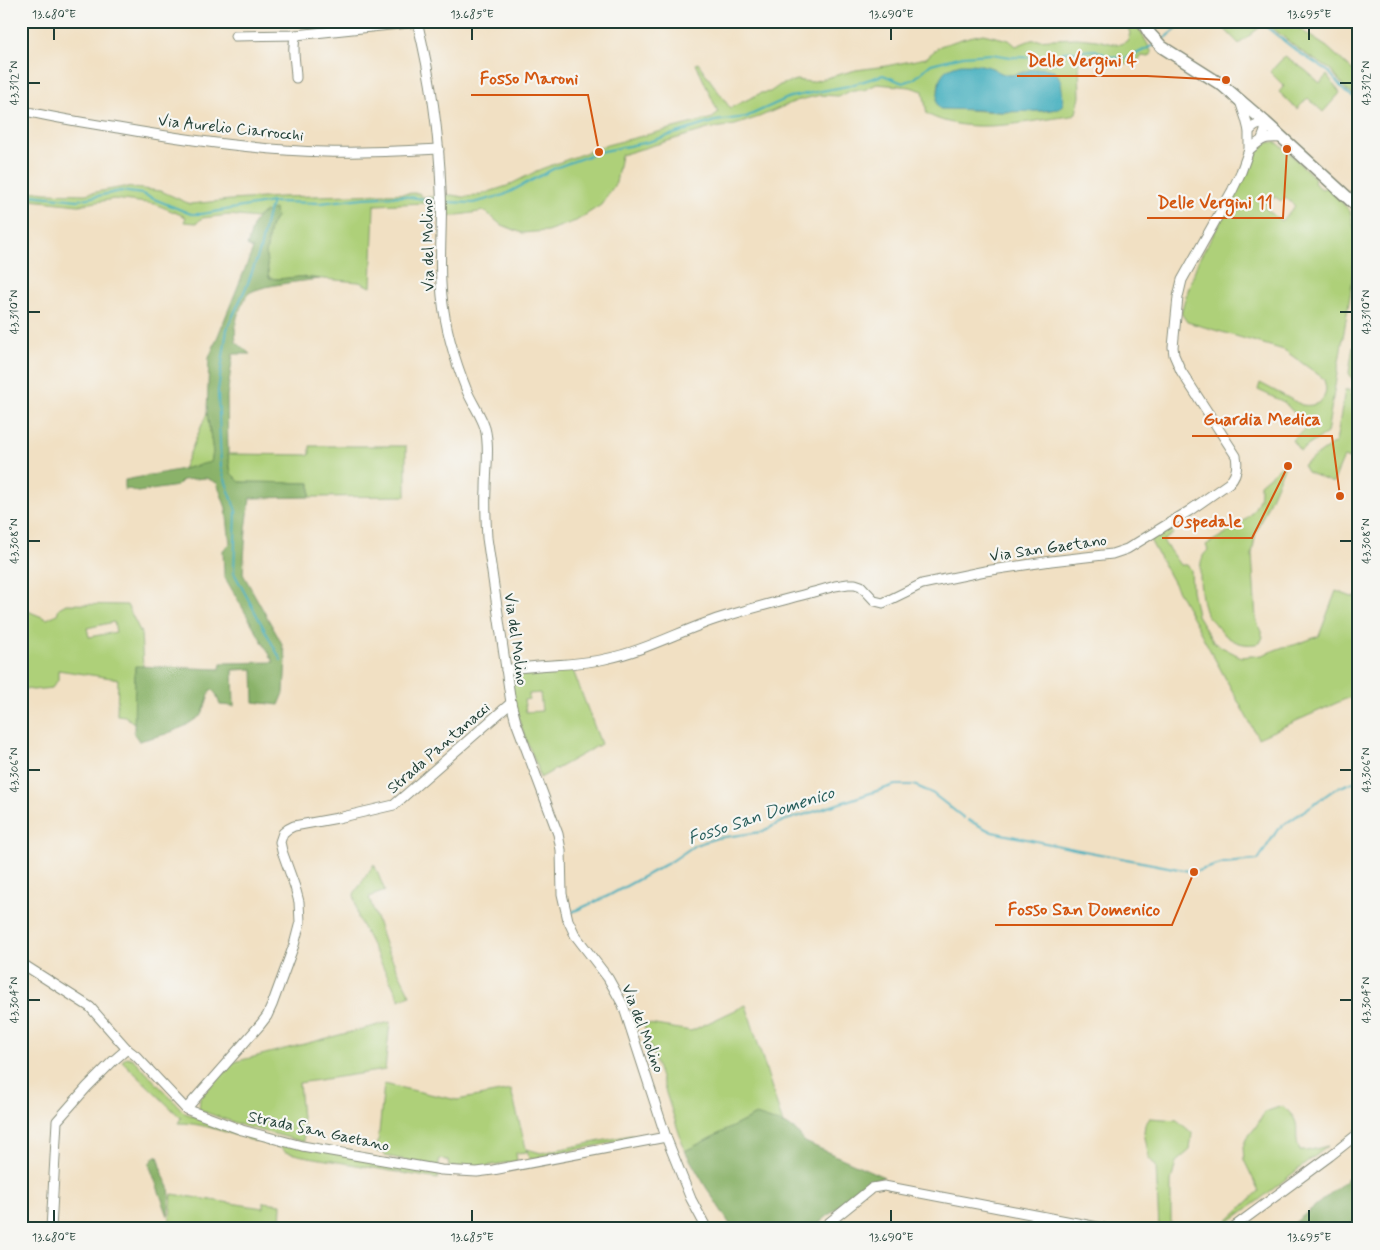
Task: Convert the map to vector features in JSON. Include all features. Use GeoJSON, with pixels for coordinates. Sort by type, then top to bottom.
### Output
{"type":"FeatureCollection","features":[{"type":"Feature","properties":{"kind":"main road"},"geometry":{"type":"LineString","coordinates":[[1142,21],[1150,34],[1162,47],[1205,73],[1240,100],[1359,208]]}},
{"type":"Feature","properties":{"kind":"street"},"geometry":{"type":"LineString","coordinates":[[235,36],[296,35],[418,22]]}},
{"type":"Feature","properties":{"kind":"street","name":"Via del Molino"},"geometry":{"type":"LineString","coordinates":[[418,22],[428,67],[439,149],[442,218],[441,275],[444,312],[460,372],[482,419],[486,436],[485,511],[487,538],[511,703],[516,722],[558,834],[562,850],[562,894],[568,920],[575,935],[608,978],[623,1005],[666,1137],[690,1199],[707,1229]]}},
{"type":"Feature","properties":{"kind":"street"},"geometry":{"type":"LineString","coordinates":[[296,35],[294,39],[296,78]]}},
{"type":"Feature","properties":{"kind":"street","name":"Via San Gaetano"},"geometry":{"type":"LineString","coordinates":[[506,670],[599,660],[622,655],[720,618],[835,586],[848,584],[861,586],[875,601],[883,603],[917,586],[976,572],[1051,560],[1112,554],[1127,549],[1189,511],[1229,483],[1236,472],[1236,456],[1181,371],[1174,355],[1173,347],[1178,297],[1182,280],[1232,191],[1249,150],[1249,131],[1240,100]]}},
{"type":"Feature","properties":{"kind":"street","name":"Via Aurelio Ciarrocchi"},"geometry":{"type":"LineString","coordinates":[[21,110],[139,132],[238,145],[324,152],[439,149]]}},
{"type":"Feature","properties":{"kind":"street"},"geometry":{"type":"LineString","coordinates":[[1249,131],[1265,122],[1265,132],[1262,139]]}},
{"type":"Feature","properties":{"kind":"street"},"geometry":{"type":"LineString","coordinates":[[1262,139],[1270,137],[1282,138]]}},
{"type":"Feature","properties":{"kind":"street","name":"Via San Gaetano"},"geometry":{"type":"LineString","coordinates":[[1249,150],[1262,139]]}},
{"type":"Feature","properties":{"kind":"street","name":"Strada Pantanacci"},"geometry":{"type":"LineString","coordinates":[[186,1109],[241,1049],[267,1016],[294,945],[299,928],[300,912],[295,887],[280,846],[283,833],[294,826],[394,805],[511,703]]}},
{"type":"Feature","properties":{"kind":"street","name":"Strada San Gaetano"},"geometry":{"type":"LineString","coordinates":[[21,963],[90,1007],[127,1049],[136,1056],[186,1109],[242,1130],[302,1146],[461,1172],[493,1170],[666,1137]]}},
{"type":"Feature","properties":{"kind":"street"},"geometry":{"type":"LineString","coordinates":[[51,1229],[56,1121],[86,1087],[127,1049]]}},
{"type":"Feature","properties":{"kind":"street"},"geometry":{"type":"LineString","coordinates":[[1231,1229],[1359,1133]]}},
{"type":"Feature","properties":{"kind":"street"},"geometry":{"type":"LineString","coordinates":[[822,1229],[872,1188],[884,1186],[1108,1229]]}},
{"type":"Feature","properties":{"kind":"green space"},"geometry":{"type":"Polygon","coordinates":[[[1125,21],[1135,21],[1152,53],[1149,57],[1142,56],[1137,61],[1126,64],[1097,56],[1081,58],[1079,62],[1080,97],[1076,113],[1072,116],[998,126],[961,125],[927,114],[923,91],[910,87],[877,84],[864,90],[853,90],[839,96],[820,95],[796,101],[735,125],[708,129],[621,155],[616,183],[601,205],[576,221],[547,231],[522,233],[500,224],[485,211],[452,216],[438,212],[435,206],[427,203],[374,205],[371,287],[359,282],[300,277],[269,278],[266,255],[270,227],[276,217],[264,212],[256,218],[230,215],[202,218],[197,223],[184,222],[186,217],[155,204],[114,199],[79,205],[21,199],[21,190],[85,194],[124,187],[161,191],[190,204],[281,197],[419,193],[422,197],[436,197],[439,195],[476,196],[507,186],[541,169],[607,145],[713,118],[718,112],[696,64],[698,63],[730,108],[761,93],[770,92],[780,85],[796,80],[811,82],[856,70],[926,58],[940,46],[983,34],[1009,40],[1016,46],[1031,40],[1077,38],[1122,44],[1128,40],[1130,33],[1125,21]],[[992,68],[939,82],[938,91],[967,110],[999,112],[1058,109],[1045,68],[1007,75],[992,68]]]}},
{"type":"Feature","properties":{"kind":"green space"},"geometry":{"type":"Polygon","coordinates":[[[1217,21],[1255,21],[1260,27],[1239,44],[1217,21]]]}},
{"type":"Feature","properties":{"kind":"green space"},"geometry":{"type":"Polygon","coordinates":[[[1264,21],[1287,21],[1327,47],[1359,76],[1359,97],[1347,91],[1331,70],[1299,50],[1264,21]]]}},
{"type":"Feature","properties":{"kind":"green space"},"geometry":{"type":"Polygon","coordinates":[[[1285,56],[1320,83],[1327,75],[1340,93],[1323,112],[1308,98],[1297,109],[1279,92],[1284,86],[1270,72],[1285,56]]]}},
{"type":"Feature","properties":{"kind":"green space"},"geometry":{"type":"Polygon","coordinates":[[[1277,143],[1283,147],[1315,178],[1314,183],[1322,189],[1327,187],[1350,211],[1356,237],[1351,290],[1327,433],[1300,451],[1292,440],[1307,427],[1284,402],[1258,390],[1260,383],[1302,405],[1309,405],[1323,399],[1326,390],[1323,378],[1284,350],[1187,322],[1181,313],[1198,261],[1263,144],[1277,143]],[[1275,197],[1264,207],[1281,221],[1295,206],[1285,197],[1281,201],[1275,197]]]}},
{"type":"Feature","properties":{"kind":"green space"},"geometry":{"type":"Polygon","coordinates":[[[275,209],[276,217],[270,227],[266,255],[269,278],[300,277],[320,279],[261,288],[248,294],[241,306],[237,316],[235,337],[236,342],[250,354],[233,354],[227,396],[228,454],[231,473],[240,482],[310,483],[310,497],[250,498],[246,530],[243,574],[281,642],[286,657],[284,693],[279,705],[254,702],[253,669],[233,670],[234,706],[220,705],[216,694],[211,689],[202,715],[185,726],[166,734],[139,741],[134,734],[135,666],[220,669],[221,663],[274,662],[224,576],[223,550],[230,544],[226,508],[217,483],[206,478],[183,480],[177,486],[138,492],[129,489],[125,490],[125,480],[211,462],[213,452],[207,413],[209,358],[253,249],[247,246],[255,222],[261,214],[275,209]]]}},
{"type":"Feature","properties":{"kind":"green space"},"geometry":{"type":"Polygon","coordinates":[[[1353,346],[1359,351],[1359,391],[1349,373],[1353,346]]]}},
{"type":"Feature","properties":{"kind":"green space"},"geometry":{"type":"Polygon","coordinates":[[[1345,390],[1349,390],[1359,410],[1359,463],[1344,457],[1333,483],[1307,472],[1303,465],[1336,442],[1345,390]]]}},
{"type":"Feature","properties":{"kind":"green space"},"geometry":{"type":"Polygon","coordinates":[[[207,413],[213,452],[211,463],[183,469],[207,413]]]}},
{"type":"Feature","properties":{"kind":"green space"},"geometry":{"type":"Polygon","coordinates":[[[310,446],[406,446],[406,496],[310,497],[310,483],[240,482],[231,473],[228,454],[310,455],[310,446]]]}},
{"type":"Feature","properties":{"kind":"green space"},"geometry":{"type":"Polygon","coordinates":[[[1287,461],[1256,532],[1252,554],[1256,619],[1263,637],[1260,643],[1240,643],[1223,634],[1206,614],[1200,585],[1201,561],[1203,555],[1208,550],[1206,545],[1237,526],[1250,514],[1259,499],[1260,484],[1287,461]]]}},
{"type":"Feature","properties":{"kind":"green space"},"geometry":{"type":"Polygon","coordinates":[[[1169,528],[1173,534],[1163,541],[1180,565],[1187,565],[1191,569],[1192,590],[1197,615],[1214,643],[1241,657],[1262,655],[1319,636],[1336,591],[1352,597],[1359,597],[1359,693],[1258,738],[1150,540],[1169,528]]]}},
{"type":"Feature","properties":{"kind":"green space"},"geometry":{"type":"Polygon","coordinates":[[[21,601],[30,612],[47,619],[57,614],[59,608],[66,604],[127,605],[141,633],[143,667],[135,667],[135,724],[125,716],[117,715],[118,679],[58,670],[58,680],[52,688],[33,690],[21,688],[21,601]],[[114,622],[87,628],[89,637],[116,632],[114,622]]]}},
{"type":"Feature","properties":{"kind":"green space"},"geometry":{"type":"Polygon","coordinates":[[[571,665],[601,744],[540,778],[513,696],[513,672],[550,668],[552,673],[555,672],[554,666],[571,665]],[[540,693],[529,694],[529,699],[524,700],[526,712],[542,711],[540,693]]]}},
{"type":"Feature","properties":{"kind":"green space"},"geometry":{"type":"Polygon","coordinates":[[[374,864],[385,891],[369,897],[386,947],[410,995],[400,1000],[358,918],[354,894],[374,864]]]}},
{"type":"Feature","properties":{"kind":"green space"},"geometry":{"type":"Polygon","coordinates":[[[746,1005],[783,1124],[756,1115],[685,1151],[643,1023],[691,1031],[746,1005]]]}},
{"type":"Feature","properties":{"kind":"green space"},"geometry":{"type":"Polygon","coordinates":[[[390,1022],[385,1070],[299,1083],[304,1142],[244,1126],[199,1110],[200,1097],[234,1062],[390,1022]]]}},
{"type":"Feature","properties":{"kind":"green space"},"geometry":{"type":"Polygon","coordinates":[[[127,1057],[133,1059],[185,1113],[237,1131],[235,1135],[200,1125],[178,1123],[181,1118],[122,1061],[127,1057]]]}},
{"type":"Feature","properties":{"kind":"green space"},"geometry":{"type":"Polygon","coordinates":[[[384,1084],[457,1100],[511,1090],[527,1152],[516,1153],[517,1161],[481,1167],[449,1167],[448,1160],[440,1159],[438,1166],[385,1156],[385,1153],[377,1152],[384,1084]]]}},
{"type":"Feature","properties":{"kind":"green space"},"geometry":{"type":"Polygon","coordinates":[[[1282,1106],[1294,1118],[1296,1123],[1300,1151],[1328,1146],[1219,1229],[1259,1191],[1244,1160],[1243,1147],[1246,1139],[1265,1112],[1282,1106]]]}},
{"type":"Feature","properties":{"kind":"green space"},"geometry":{"type":"Polygon","coordinates":[[[756,1115],[794,1129],[805,1142],[884,1177],[868,1182],[812,1229],[733,1229],[685,1151],[756,1115]]]}},
{"type":"Feature","properties":{"kind":"green space"},"geometry":{"type":"Polygon","coordinates":[[[1150,1118],[1177,1120],[1192,1133],[1190,1150],[1176,1162],[1171,1182],[1171,1229],[1159,1229],[1156,1166],[1149,1158],[1144,1132],[1145,1125],[1150,1118]]]}},
{"type":"Feature","properties":{"kind":"green space"},"geometry":{"type":"Polygon","coordinates":[[[246,1133],[439,1172],[438,1179],[285,1152],[282,1148],[247,1139],[245,1137],[246,1133]]]}},
{"type":"Feature","properties":{"kind":"green space"},"geometry":{"type":"Polygon","coordinates":[[[631,1135],[636,1138],[529,1159],[527,1149],[541,1153],[631,1135]]]}},
{"type":"Feature","properties":{"kind":"green space"},"geometry":{"type":"Polygon","coordinates":[[[155,1156],[158,1156],[169,1187],[168,1216],[149,1164],[155,1156]]]}},
{"type":"Feature","properties":{"kind":"green space"},"geometry":{"type":"Polygon","coordinates":[[[1359,1170],[1359,1209],[1352,1222],[1357,1229],[1287,1229],[1359,1170]]]}},
{"type":"Feature","properties":{"kind":"green space"},"geometry":{"type":"Polygon","coordinates":[[[172,1194],[263,1208],[263,1202],[281,1204],[280,1229],[169,1229],[172,1194]]]}},
{"type":"Feature","properties":{"kind":"water"},"geometry":{"type":"Polygon","coordinates":[[[961,64],[984,66],[1007,75],[1039,68],[1053,71],[1057,74],[1062,86],[1063,104],[1059,109],[1042,111],[999,112],[940,109],[937,102],[941,77],[949,68],[961,64]]]}},
{"type":"Feature","properties":{"kind":"waterway"},"geometry":{"type":"LineString","coordinates":[[1163,40],[1187,21]]}},
{"type":"Feature","properties":{"kind":"waterway"},"geometry":{"type":"LineString","coordinates":[[1259,21],[1298,52],[1329,72],[1345,92],[1359,100]]}},
{"type":"Feature","properties":{"kind":"waterway"},"geometry":{"type":"LineString","coordinates":[[444,202],[473,203],[504,195],[555,168],[599,152],[648,142],[715,121],[746,117],[790,97],[848,86],[883,75],[903,83],[914,79],[931,64],[963,56],[992,54],[1010,57],[1053,58],[1064,52],[1095,50],[1108,56],[1126,58],[1154,45]]}},
{"type":"Feature","properties":{"kind":"waterway"},"geometry":{"type":"LineString","coordinates":[[21,194],[78,200],[121,191],[142,194],[191,214],[202,214],[272,202],[321,203],[402,196],[439,201]]}},
{"type":"Feature","properties":{"kind":"waterway"},"geometry":{"type":"LineString","coordinates":[[272,202],[260,250],[248,283],[227,329],[218,391],[221,468],[236,511],[234,573],[281,660]]}},
{"type":"Feature","properties":{"kind":"waterway","name":"Fosso San Domenico"},"geometry":{"type":"LineString","coordinates":[[968,820],[992,832],[1194,872],[1224,863],[1258,860],[1278,829],[1335,789],[1359,780]]}},
{"type":"Feature","properties":{"kind":"waterway","name":"Fosso San Domenico"},"geometry":{"type":"LineString","coordinates":[[570,913],[608,896],[672,861],[695,845],[717,838],[761,832],[783,821],[895,785],[914,785],[932,793],[964,818]]}},
{"type":"Feature","properties":{"kind":"place","name":"Delle Vergini 4"},"geometry":{"type":"Point","coordinates":[1226,80]}},
{"type":"Feature","properties":{"kind":"place","name":"Delle Vergini 11"},"geometry":{"type":"Point","coordinates":[1287,149]}},
{"type":"Feature","properties":{"kind":"place","name":"Fosso Maroni"},"geometry":{"type":"Point","coordinates":[599,152]}},
{"type":"Feature","properties":{"kind":"place","name":"Ospedale"},"geometry":{"type":"Point","coordinates":[1288,466]}},
{"type":"Feature","properties":{"kind":"place","name":"Guardia Medica"},"geometry":{"type":"Point","coordinates":[1340,496]}},
{"type":"Feature","properties":{"kind":"place","name":"Fosso San Domenico"},"geometry":{"type":"Point","coordinates":[1194,872]}}]}
